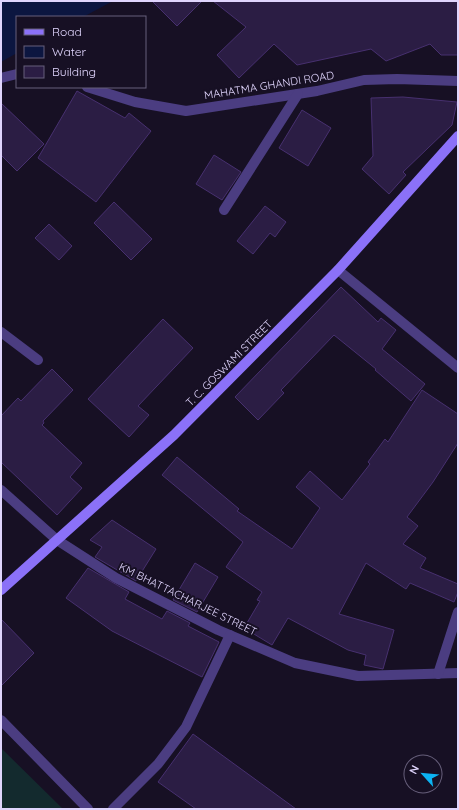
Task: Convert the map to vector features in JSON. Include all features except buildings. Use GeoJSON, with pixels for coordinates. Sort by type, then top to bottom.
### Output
{"type":"FeatureCollection","features":[{"type":"Feature","properties":{"kind":"street"},"geometry":{"type":"LineString","coordinates":[[1,78],[16,74]]}},
{"type":"Feature","properties":{"kind":"street","name":"MAHATMA GHANDI ROAD"},"geometry":{"type":"LineString","coordinates":[[90,88],[135,102],[186,111],[298,94],[364,80],[397,79],[458,82]]}},
{"type":"Feature","properties":{"kind":"street"},"geometry":{"type":"LineString","coordinates":[[224,210],[298,94]]}},
{"type":"Feature","properties":{"kind":"street","name":"T. C. GOSWAMI STREET"},"geometry":{"type":"LineString","coordinates":[[1,590],[174,435],[338,270],[458,136]]}},
{"type":"Feature","properties":{"kind":"street"},"geometry":{"type":"LineString","coordinates":[[338,270],[458,368]]}},
{"type":"Feature","properties":{"kind":"street"},"geometry":{"type":"LineString","coordinates":[[1,332],[38,360]]}},
{"type":"Feature","properties":{"kind":"street","name":"KM BHATTACHARJEE STREET"},"geometry":{"type":"LineString","coordinates":[[1,490],[57,540],[116,578],[230,635],[295,662],[358,676],[458,674]]}},
{"type":"Feature","properties":{"kind":"street"},"geometry":{"type":"LineString","coordinates":[[438,674],[458,612]]}},
{"type":"Feature","properties":{"kind":"street"},"geometry":{"type":"LineString","coordinates":[[113,809],[158,764],[186,727],[230,635]]}},
{"type":"Feature","properties":{"kind":"street"},"geometry":{"type":"LineString","coordinates":[[1,720],[88,809]]}},
{"type":"Feature","properties":{"kind":"green space"},"geometry":{"type":"Polygon","coordinates":[[[1,748],[63,809],[1,809],[1,748]]]}},
{"type":"Feature","properties":{"kind":"water"},"geometry":{"type":"Polygon","coordinates":[[[1,1],[113,1],[85,16],[16,16],[16,54],[1,62],[1,1]]]}}]}
